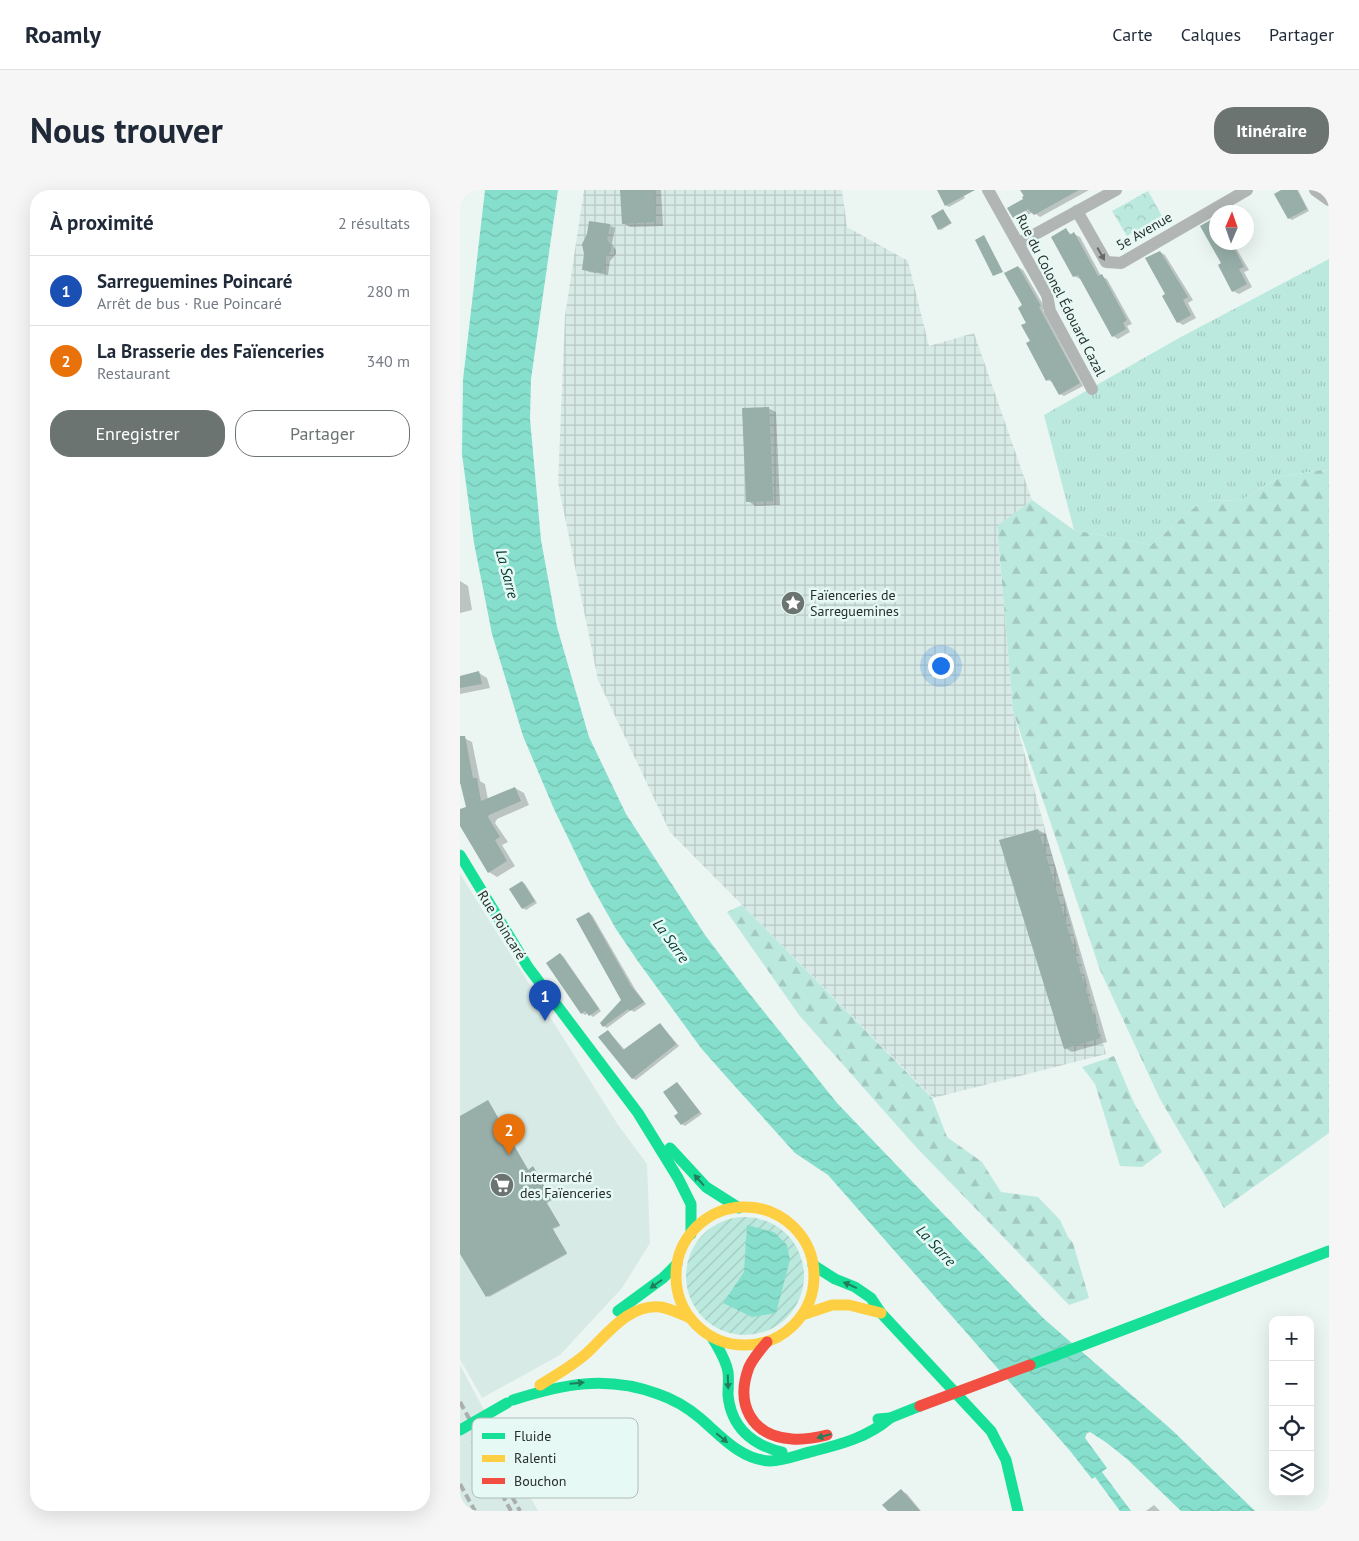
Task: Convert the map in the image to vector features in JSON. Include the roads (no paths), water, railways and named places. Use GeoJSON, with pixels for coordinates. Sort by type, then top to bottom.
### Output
{"type":"FeatureCollection","features":[{"type":"Feature","properties":{"kind":"main road","name":"Rue Poincaré"},"geometry":{"type":"LineString","coordinates":[[460,855],[528,967],[638,1113],[706,1187],[738,1208]]}},
{"type":"Feature","properties":{"kind":"main road","name":"Rue Poincaré"},"geometry":{"type":"LineString","coordinates":[[638,1113],[685,1190],[691,1204],[691,1234]]}},
{"type":"Feature","properties":{"kind":"main road"},"geometry":{"type":"LineString","coordinates":[[738,1208],[768,1211],[781,1218],[802,1238],[809,1251],[813,1265],[812,1291],[802,1315],[787,1330],[766,1342],[753,1345],[725,1342],[712,1337],[700,1328],[682,1306],[676,1278],[680,1253],[691,1234],[700,1224],[712,1216],[725,1210],[738,1208]]}},
{"type":"Feature","properties":{"kind":"main road"},"geometry":{"type":"LineString","coordinates":[[510,1402],[549,1388],[572,1384],[597,1382],[624,1384],[653,1391],[674,1401],[691,1412],[736,1449],[749,1456],[763,1460],[786,1459],[842,1443],[876,1430],[890,1418],[920,1406],[1329,1251]]}},
{"type":"Feature","properties":{"kind":"main road"},"geometry":{"type":"LineString","coordinates":[[563,1371],[613,1315],[631,1300],[666,1277],[677,1264]]}},
{"type":"Feature","properties":{"kind":"main road"},"geometry":{"type":"LineString","coordinates":[[813,1265],[835,1279],[856,1287],[871,1298],[881,1313],[992,1431],[1002,1446],[1010,1468],[1018,1511]]}},
{"type":"Feature","properties":{"kind":"main road"},"geometry":{"type":"LineString","coordinates":[[802,1315],[832,1306],[850,1305],[881,1313]]}},
{"type":"Feature","properties":{"kind":"main road"},"geometry":{"type":"LineString","coordinates":[[481,1418],[563,1371],[636,1310],[656,1306],[690,1318]]}},
{"type":"Feature","properties":{"kind":"main road"},"geometry":{"type":"LineString","coordinates":[[712,1337],[728,1369],[731,1412],[737,1425],[745,1435],[758,1445],[772,1450],[788,1453],[809,1452]]}},
{"type":"Feature","properties":{"kind":"main road"},"geometry":{"type":"LineString","coordinates":[[766,1342],[749,1368],[744,1384],[746,1410],[753,1421],[762,1430],[788,1440],[806,1440],[842,1430]]}},
{"type":"Feature","properties":{"kind":"main road"},"geometry":{"type":"LineString","coordinates":[[870,1419],[890,1418]]}},
{"type":"Feature","properties":{"kind":"main road"},"geometry":{"type":"LineString","coordinates":[[460,1430],[472,1423]]}},
{"type":"Feature","properties":{"kind":"street"},"geometry":{"type":"LineString","coordinates":[[1019,244],[1116,190]]}},
{"type":"Feature","properties":{"kind":"street","name":"5e Avenue"},"geometry":{"type":"LineString","coordinates":[[1077,211],[1106,262],[1121,263],[1247,190]]}},
{"type":"Feature","properties":{"kind":"street"},"geometry":{"type":"LineString","coordinates":[[1315,190],[1329,200]]}},
{"type":"Feature","properties":{"kind":"street","name":"Rue du Colonel Édouard Cazal"},"geometry":{"type":"LineString","coordinates":[[992,191],[1047,295],[1050,311],[1092,388]]}},
{"type":"Feature","properties":{"kind":"water","name":"La Sarre"},"geometry":{"type":"Polygon","coordinates":[[[485,190],[558,190],[531,379],[530,419],[541,540],[557,627],[589,737],[626,814],[705,935],[837,1103],[1043,1318],[1172,1430],[1255,1511],[1181,1511],[1127,1459],[1107,1443],[1090,1432],[1087,1433],[1085,1438],[1107,1468],[1102,1472],[1131,1511],[1120,1511],[1095,1477],[1092,1479],[1071,1452],[828,1175],[795,1153],[701,1048],[616,929],[589,881],[554,809],[523,736],[492,634],[474,543],[462,454],[463,380],[485,190]]]}},
{"type":"Feature","properties":{"kind":"water"},"geometry":{"type":"Polygon","coordinates":[[[747,1225],[774,1232],[787,1245],[790,1260],[776,1313],[752,1317],[723,1303],[744,1272],[747,1225]]]}},
{"type":"Feature","properties":{"kind":"railway"},"geometry":{"type":"LineString","coordinates":[[460,1402],[472,1424]]}},
{"type":"Feature","properties":{"kind":"railway"},"geometry":{"type":"LineString","coordinates":[[460,1484],[475,1511]]}},
{"type":"Feature","properties":{"kind":"railway"},"geometry":{"type":"LineString","coordinates":[[504,1498],[511,1511]]}},
{"type":"Feature","properties":{"kind":"railway"},"geometry":{"type":"LineString","coordinates":[[513,1498],[520,1511]]}},
{"type":"Feature","properties":{"kind":"place","name":"Faïenceries de Sarreguemines"},"geometry":{"type":"Point","coordinates":[793,603]}},
{"type":"Feature","properties":{"kind":"place","name":"Sarreguemines Poincaré"},"geometry":{"type":"Point","coordinates":[545,1021]}},
{"type":"Feature","properties":{"kind":"place","name":"La Brasserie des Faïenceries"},"geometry":{"type":"Point","coordinates":[509,1155]}},
{"type":"Feature","properties":{"kind":"place","name":"Intermarché des Faïenceries"},"geometry":{"type":"Point","coordinates":[502,1185]}}]}
